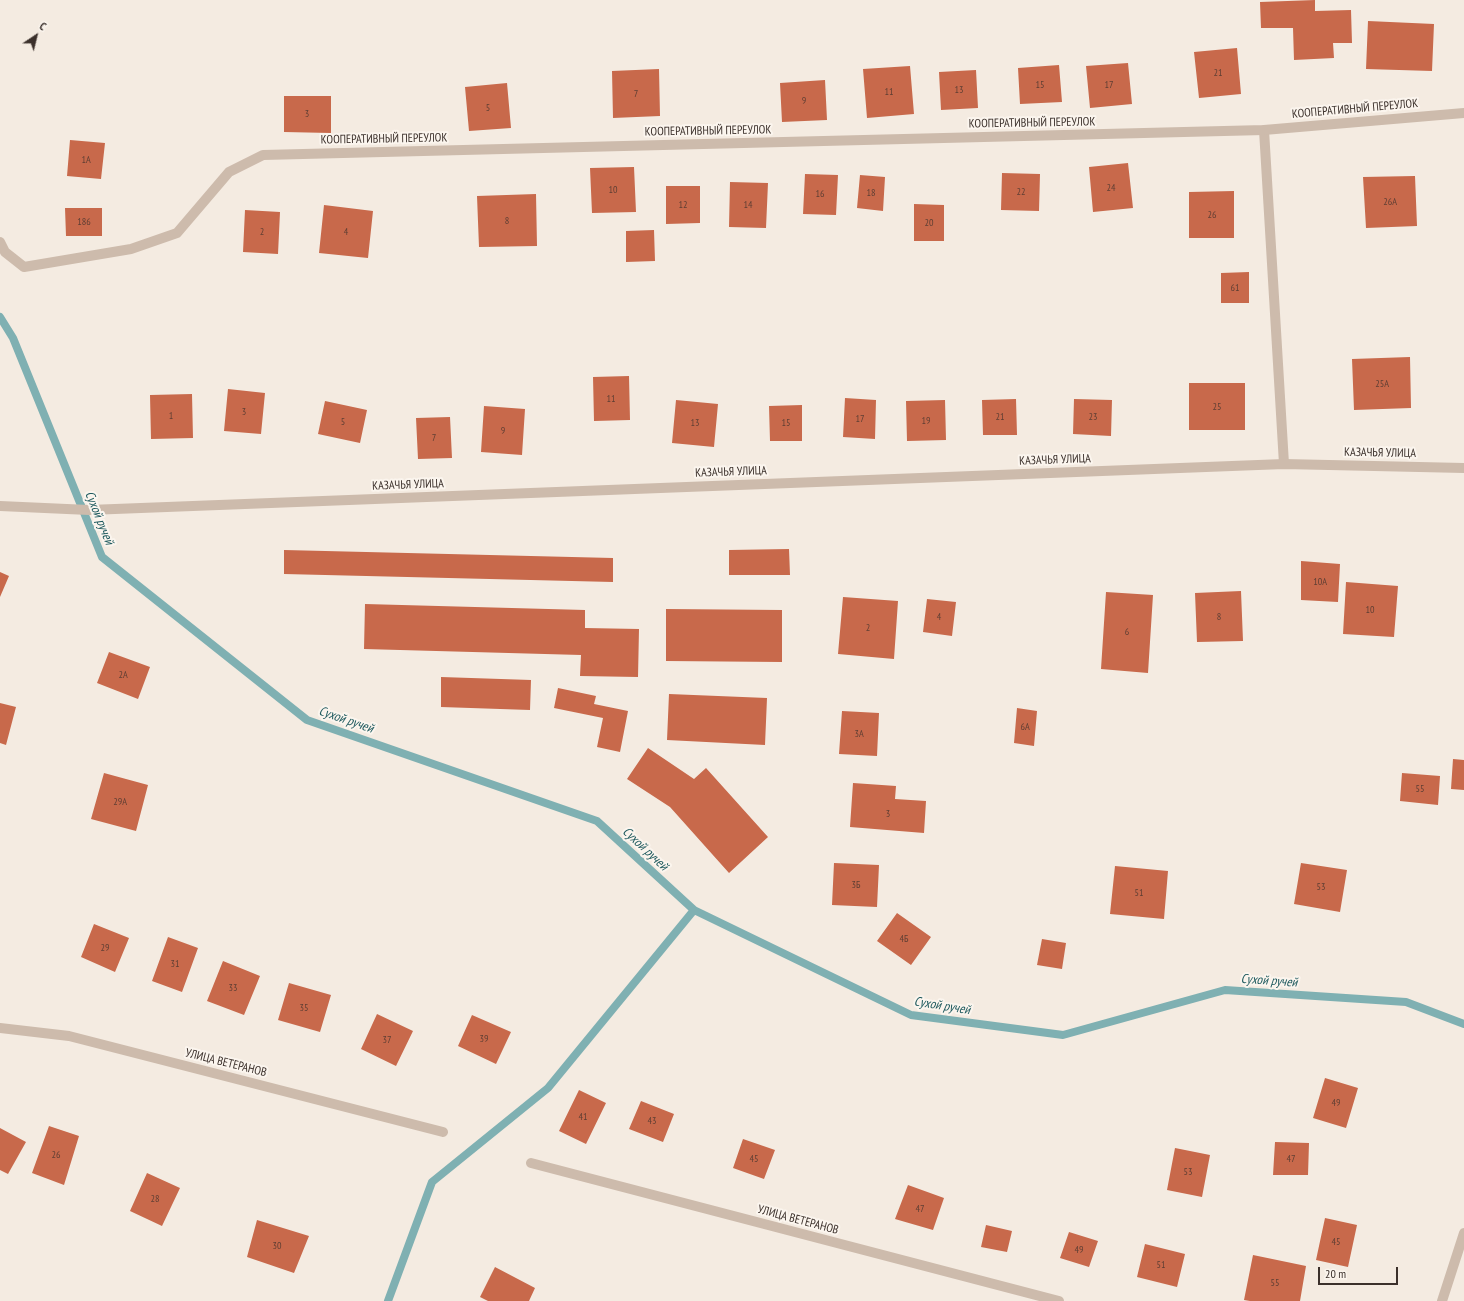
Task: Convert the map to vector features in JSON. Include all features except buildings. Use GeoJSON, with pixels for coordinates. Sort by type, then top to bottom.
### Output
{"type":"FeatureCollection","features":[{"type":"Feature","properties":{"kind":"street","name":"КООПЕРАТИВНЫЙ ПЕРЕУЛОК"},"geometry":{"type":"LineString","coordinates":[[0,242],[4,252],[24,267],[131,249],[177,233],[229,172],[263,155],[1264,130],[1464,113]]}},
{"type":"Feature","properties":{"kind":"street"},"geometry":{"type":"LineString","coordinates":[[1264,130],[1284,464]]}},
{"type":"Feature","properties":{"kind":"street","name":"КАЗАЧЬЯ УЛИЦА"},"geometry":{"type":"LineString","coordinates":[[0,506],[89,510],[1284,464],[1464,468]]}},
{"type":"Feature","properties":{"kind":"street","name":"УЛИЦА ВЕТЕРАНОВ"},"geometry":{"type":"LineString","coordinates":[[0,1028],[69,1036],[443,1132]]}},
{"type":"Feature","properties":{"kind":"street","name":"УЛИЦА ВЕТЕРАНОВ"},"geometry":{"type":"LineString","coordinates":[[531,1163],[1059,1301]]}},
{"type":"Feature","properties":{"kind":"street"},"geometry":{"type":"LineString","coordinates":[[1442,1301],[1464,1233]]}},
{"type":"Feature","properties":{"kind":"waterway","name":"Сухой ручей"},"geometry":{"type":"LineString","coordinates":[[0,317],[13,338],[102,557],[307,720],[597,821],[694,910],[911,1015],[1063,1035],[1225,990],[1406,1002],[1464,1024]]}},
{"type":"Feature","properties":{"kind":"waterway"},"geometry":{"type":"LineString","coordinates":[[388,1301],[432,1182],[548,1088],[694,910]]}}]}
